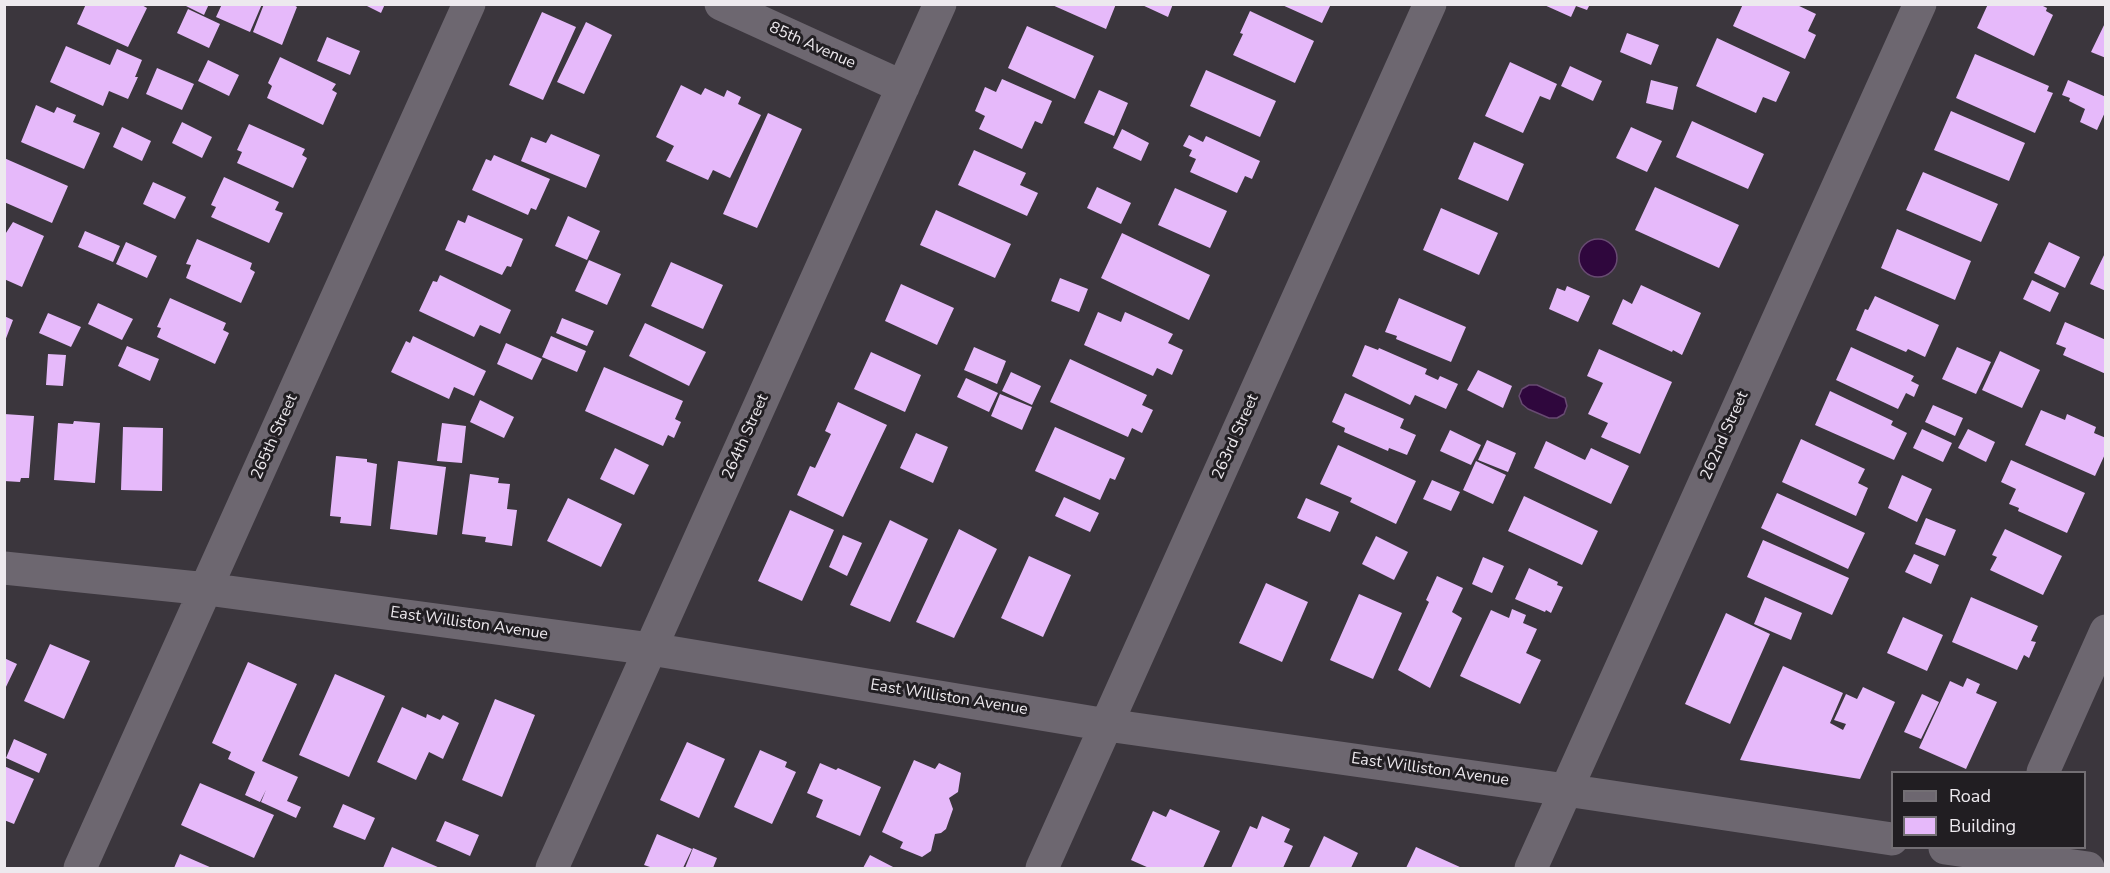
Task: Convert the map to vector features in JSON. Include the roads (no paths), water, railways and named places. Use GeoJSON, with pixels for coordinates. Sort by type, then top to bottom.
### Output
{"type":"FeatureCollection","features":[{"type":"Feature","properties":{"kind":"street","name":"265th Street"},"geometry":{"type":"LineString","coordinates":[[80,868],[469,4]]}},
{"type":"Feature","properties":{"kind":"street","name":"85th Avenue"},"geometry":{"type":"LineString","coordinates":[[721,4],[903,87]]}},
{"type":"Feature","properties":{"kind":"street","name":"264th Street"},"geometry":{"type":"LineString","coordinates":[[552,868],[940,4]]}},
{"type":"Feature","properties":{"kind":"street","name":"263rd Street"},"geometry":{"type":"LineString","coordinates":[[1042,868],[1430,4]]}},
{"type":"Feature","properties":{"kind":"street","name":"262nd Street"},"geometry":{"type":"LineString","coordinates":[[1531,868],[1920,4]]}},
{"type":"Feature","properties":{"kind":"street","name":"East Williston Avenue"},"geometry":{"type":"LineString","coordinates":[[4,568],[207,589],[651,649],[1107,724],[1891,839]]}},
{"type":"Feature","properties":{"kind":"street"},"geometry":{"type":"LineString","coordinates":[[2043,771],[2106,631]]}},
{"type":"Feature","properties":{"kind":"street"},"geometry":{"type":"LineString","coordinates":[[1951,849],[2088,868]]}}]}
